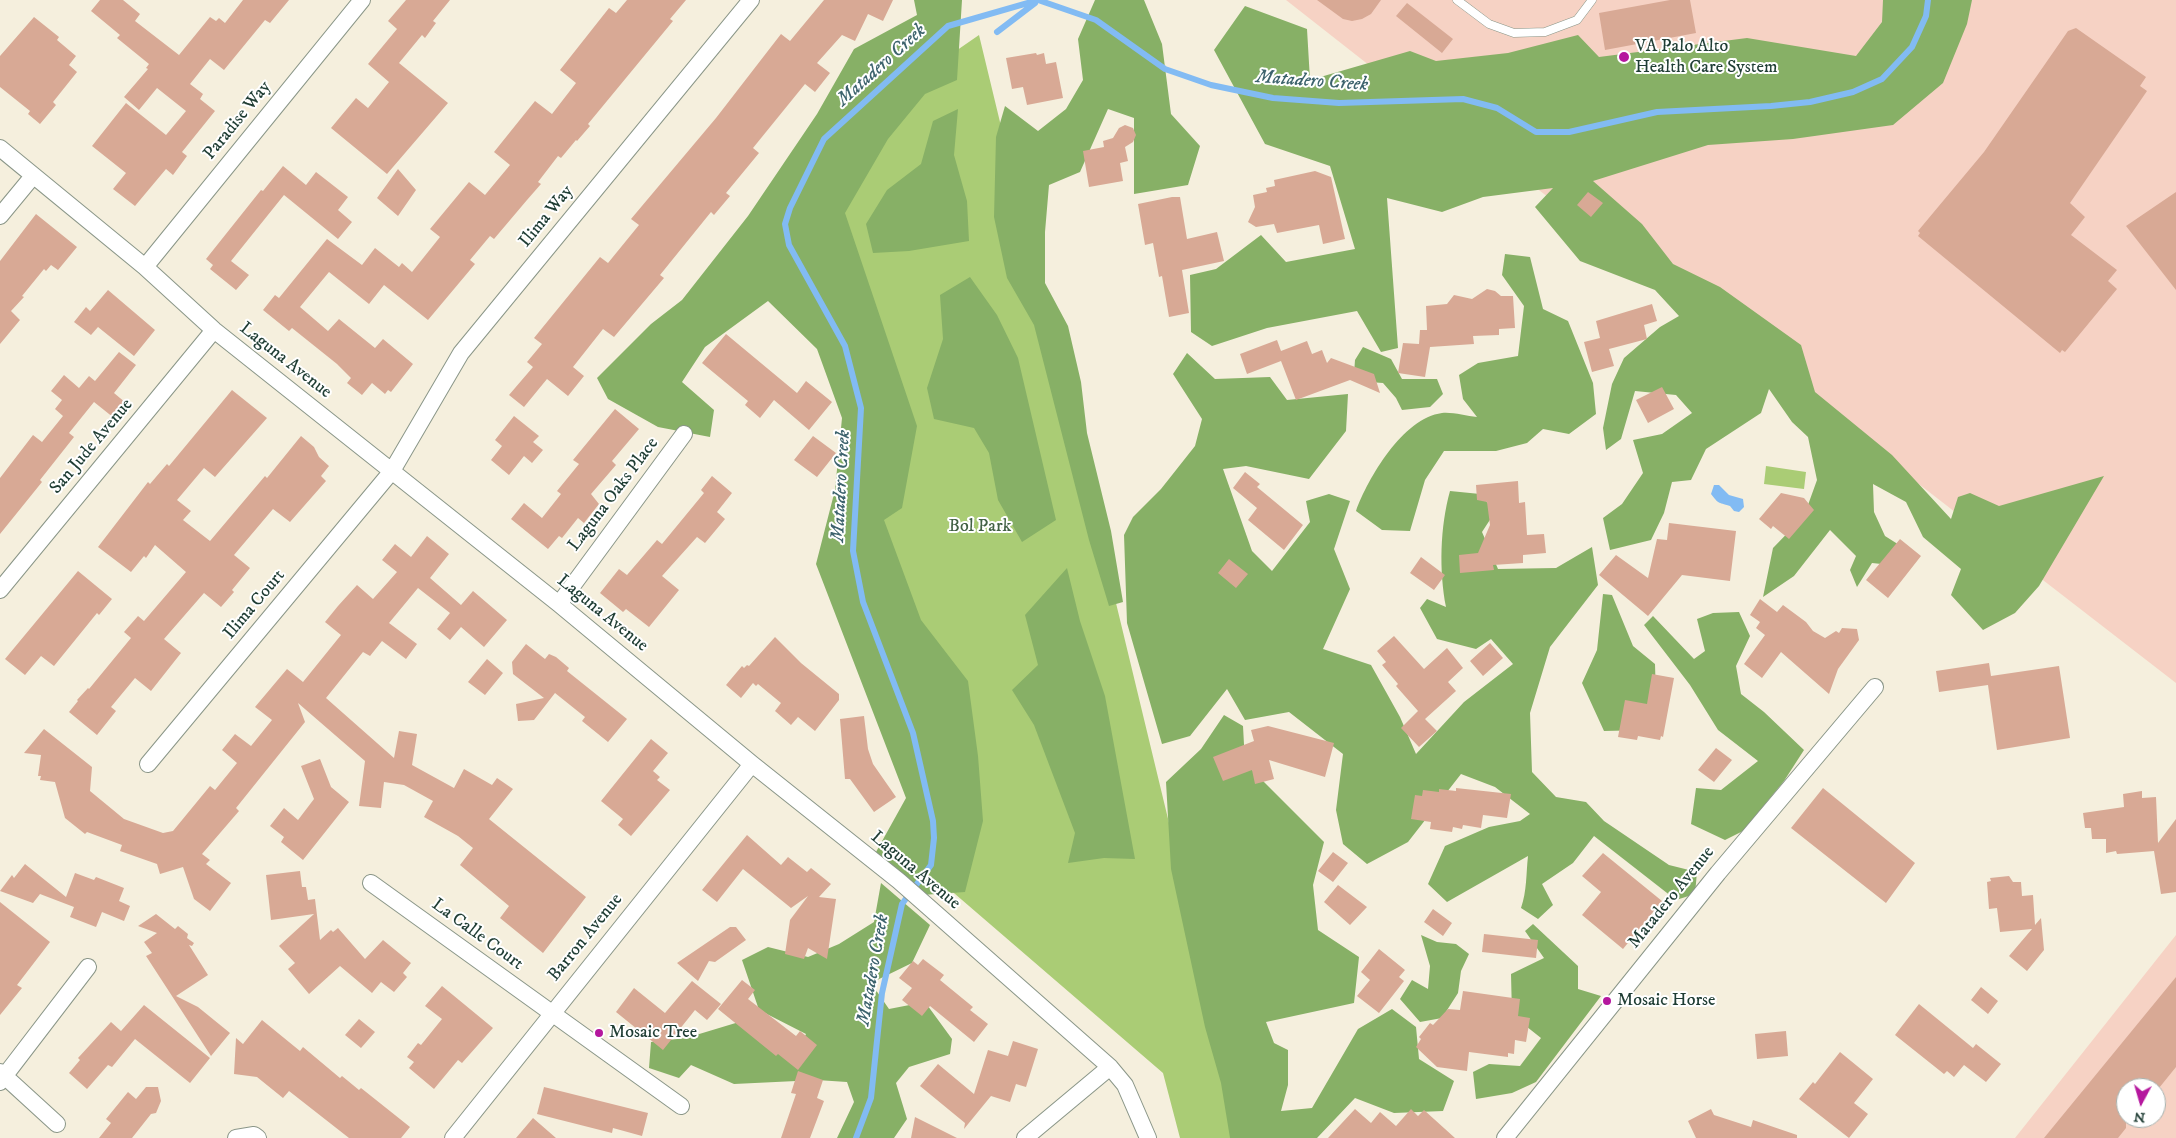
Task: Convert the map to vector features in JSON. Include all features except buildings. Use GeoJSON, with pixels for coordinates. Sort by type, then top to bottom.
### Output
{"type":"FeatureCollection","features":[{"type":"Feature","properties":{"kind":"street","name":"Paradise Way"},"geometry":{"type":"LineString","coordinates":[[144,267],[362,0]]}},
{"type":"Feature","properties":{"kind":"street","name":"Ilima Way"},"geometry":{"type":"LineString","coordinates":[[392,471],[461,353],[751,0]]}},
{"type":"Feature","properties":{"kind":"street","name":"Laguna Avenue"},"geometry":{"type":"LineString","coordinates":[[0,148],[144,267],[214,330],[559,604],[752,764],[899,882],[1110,1067],[1125,1086],[1148,1138]]}},
{"type":"Feature","properties":{"kind":"street"},"geometry":{"type":"LineString","coordinates":[[0,216],[33,176]]}},
{"type":"Feature","properties":{"kind":"street","name":"San Jude Avenue"},"geometry":{"type":"LineString","coordinates":[[0,590],[214,330]]}},
{"type":"Feature","properties":{"kind":"street","name":"Laguna Oaks Place"},"geometry":{"type":"LineString","coordinates":[[559,604],[684,434]]}},
{"type":"Feature","properties":{"kind":"street","name":"Ilima Court"},"geometry":{"type":"LineString","coordinates":[[148,764],[392,471]]}},
{"type":"Feature","properties":{"kind":"street","name":"Matadero Avenue"},"geometry":{"type":"LineString","coordinates":[[1505,1138],[1718,873],[1875,687]]}},
{"type":"Feature","properties":{"kind":"street","name":"Barron Avenue"},"geometry":{"type":"LineString","coordinates":[[452,1138],[752,764]]}},
{"type":"Feature","properties":{"kind":"street","name":"La Calle Court"},"geometry":{"type":"LineString","coordinates":[[371,883],[681,1106]]}},
{"type":"Feature","properties":{"kind":"street"},"geometry":{"type":"LineString","coordinates":[[57,1124],[2,1077],[88,967]]}},
{"type":"Feature","properties":{"kind":"street"},"geometry":{"type":"LineString","coordinates":[[1025,1138],[1110,1067]]}},
{"type":"Feature","properties":{"kind":"street"},"geometry":{"type":"LineString","coordinates":[[236,1138],[254,1135],[258,1138]]}},
{"type":"Feature","properties":{"kind":"lane"},"geometry":{"type":"LineString","coordinates":[[1457,0],[1489,24],[1514,32],[1545,32],[1577,20],[1592,0]]}},
{"type":"Feature","properties":{"kind":"shaded area"},"geometry":{"type":"Polygon","coordinates":[[[1286,0],[2176,0],[2176,683],[1420,98],[1402,91],[1286,0]]]}},
{"type":"Feature","properties":{"kind":"shaded area"},"geometry":{"type":"Polygon","coordinates":[[[2176,935],[2176,1138],[2015,1138],[2176,935]]]}},
{"type":"Feature","properties":{"kind":"green space"},"geometry":{"type":"Polygon","coordinates":[[[914,0],[962,0],[957,80],[925,94],[888,139],[845,213],[917,426],[902,508],[884,520],[921,620],[968,681],[978,756],[983,821],[965,892],[922,895],[876,852],[906,798],[816,564],[835,490],[842,418],[817,349],[768,301],[705,347],[682,382],[714,410],[710,437],[658,427],[608,399],[597,378],[651,324],[682,300],[748,216],[817,114],[854,49],[917,15],[914,0]]]}},
{"type":"Feature","properties":{"kind":"green space"},"geometry":{"type":"Polygon","coordinates":[[[1095,0],[1144,0],[1162,44],[1171,114],[1200,146],[1188,185],[1134,194],[1134,118],[1108,109],[1080,172],[1049,185],[1045,232],[1045,283],[1068,326],[1081,382],[1087,433],[1111,531],[1123,602],[1109,606],[1089,540],[1034,325],[1007,278],[994,217],[996,137],[1005,106],[1038,131],[1066,109],[1083,80],[1078,39],[1095,0]]]}},
{"type":"Feature","properties":{"kind":"green space"},"geometry":{"type":"Polygon","coordinates":[[[1883,0],[1972,0],[1967,24],[1943,83],[1893,125],[1793,139],[1708,145],[1593,181],[1642,224],[1673,264],[1720,287],[1801,345],[1815,392],[1892,455],[1951,519],[1958,497],[1970,493],[1999,506],[2104,476],[2039,586],[2015,613],[1983,630],[1951,595],[1961,569],[1923,537],[1906,502],[1873,484],[1874,512],[1885,536],[1904,548],[1891,565],[1872,563],[1857,587],[1850,570],[1856,556],[1830,530],[1794,576],[1763,597],[1773,548],[1804,516],[1817,480],[1808,437],[1792,422],[1769,389],[1761,413],[1706,449],[1691,480],[1672,482],[1664,513],[1651,540],[1610,550],[1603,518],[1622,504],[1643,473],[1633,440],[1662,434],[1692,413],[1676,395],[1635,391],[1621,439],[1606,450],[1603,428],[1612,384],[1624,358],[1660,327],[1679,316],[1655,290],[1580,261],[1535,207],[1553,188],[1483,197],[1442,212],[1387,198],[1398,348],[1381,352],[1357,311],[1267,328],[1212,346],[1191,332],[1190,275],[1216,269],[1261,235],[1286,262],[1355,249],[1330,166],[1265,144],[1214,50],[1245,6],[1307,29],[1310,80],[1410,51],[1436,61],[1508,53],[1578,35],[1599,57],[1747,38],[1856,56],[1882,22],[1883,0]]]}},
{"type":"Feature","properties":{"kind":"green space","name":"Bol Park"},"geometry":{"type":"Polygon","coordinates":[[[979,35],[1245,1138],[1180,1138],[1163,1073],[933,875],[863,545],[822,238],[895,93],[979,35]]]}},
{"type":"Feature","properties":{"kind":"green space"},"geometry":{"type":"Polygon","coordinates":[[[958,109],[954,155],[967,201],[969,241],[909,251],[873,253],[866,224],[887,190],[921,164],[933,121],[958,109]]]}},
{"type":"Feature","properties":{"kind":"green space"},"geometry":{"type":"Polygon","coordinates":[[[1505,254],[1530,257],[1543,309],[1568,321],[1593,383],[1596,414],[1569,434],[1543,429],[1527,443],[1496,451],[1444,451],[1425,480],[1410,531],[1382,530],[1356,511],[1369,482],[1389,452],[1414,426],[1428,417],[1446,413],[1477,417],[1463,399],[1459,375],[1478,363],[1518,356],[1524,306],[1502,275],[1505,254]]]}},
{"type":"Feature","properties":{"kind":"green space"},"geometry":{"type":"Polygon","coordinates":[[[970,277],[997,315],[1018,358],[1056,520],[1022,542],[998,500],[989,453],[974,428],[934,419],[927,388],[943,339],[940,295],[970,277]]]}},
{"type":"Feature","properties":{"kind":"green space"},"geometry":{"type":"Polygon","coordinates":[[[1363,347],[1391,359],[1402,379],[1437,379],[1443,394],[1430,407],[1402,410],[1396,398],[1383,383],[1369,382],[1354,374],[1355,360],[1363,347]]]}},
{"type":"Feature","properties":{"kind":"green space"},"geometry":{"type":"Polygon","coordinates":[[[1187,353],[1215,379],[1270,377],[1287,400],[1348,394],[1346,431],[1309,479],[1246,466],[1223,469],[1252,551],[1272,571],[1310,522],[1306,501],[1329,494],[1350,501],[1334,549],[1350,589],[1323,649],[1371,665],[1400,717],[1416,754],[1464,702],[1513,664],[1491,639],[1476,649],[1437,639],[1420,608],[1427,599],[1446,607],[1442,579],[1442,534],[1450,491],[1480,494],[1495,512],[1482,532],[1498,569],[1556,568],[1592,547],[1598,585],[1550,647],[1530,713],[1532,772],[1556,797],[1586,802],[1604,821],[1669,865],[1697,872],[1695,894],[1676,900],[1594,836],[1573,863],[1542,884],[1553,905],[1538,919],[1521,908],[1528,856],[1447,902],[1428,884],[1445,846],[1489,827],[1520,821],[1530,814],[1495,787],[1461,774],[1408,842],[1367,864],[1343,844],[1336,810],[1343,754],[1289,712],[1245,720],[1227,689],[1190,736],[1162,744],[1127,623],[1124,535],[1133,517],[1161,489],[1195,446],[1202,419],[1173,374],[1187,353]]]}},
{"type":"Feature","properties":{"kind":"green space"},"geometry":{"type":"Polygon","coordinates":[[[1766,466],[1806,472],[1804,489],[1764,484],[1766,466]]]}},
{"type":"Feature","properties":{"kind":"green space"},"geometry":{"type":"Polygon","coordinates":[[[1067,568],[1080,621],[1105,696],[1135,859],[1104,858],[1068,863],[1075,833],[1034,725],[1012,690],[1038,665],[1025,615],[1067,568]]]}},
{"type":"Feature","properties":{"kind":"green space"},"geometry":{"type":"Polygon","coordinates":[[[1603,594],[1612,595],[1633,646],[1655,664],[1656,699],[1646,730],[1604,731],[1582,683],[1597,650],[1603,594]]]}},
{"type":"Feature","properties":{"kind":"green space"},"geometry":{"type":"Polygon","coordinates":[[[1739,612],[1750,636],[1736,666],[1741,694],[1764,712],[1804,750],[1784,781],[1743,831],[1725,840],[1691,824],[1696,788],[1721,790],[1758,761],[1718,730],[1690,685],[1644,625],[1653,616],[1694,659],[1705,651],[1697,619],[1713,613],[1739,612]]]}},
{"type":"Feature","properties":{"kind":"green space"},"geometry":{"type":"Polygon","coordinates":[[[1224,715],[1243,726],[1245,763],[1324,842],[1313,885],[1318,930],[1359,957],[1354,1003],[1266,1022],[1274,1043],[1288,1050],[1288,1085],[1281,1111],[1312,1108],[1358,1029],[1392,1009],[1416,1027],[1419,1059],[1454,1081],[1443,1111],[1394,1113],[1355,1098],[1317,1138],[1230,1138],[1221,1083],[1205,1027],[1171,869],[1166,782],[1201,749],[1224,715]]]}},
{"type":"Feature","properties":{"kind":"green space"},"geometry":{"type":"Polygon","coordinates":[[[881,883],[930,925],[912,963],[871,983],[889,1009],[925,1002],[952,1039],[950,1054],[909,1067],[896,1083],[907,1119],[894,1138],[837,1138],[854,1102],[847,1082],[817,1080],[734,1084],[691,1065],[679,1078],[649,1068],[651,1042],[686,1038],[739,1022],[797,1053],[806,1034],[759,1010],[742,960],[768,947],[808,957],[839,944],[874,922],[881,883]]]}},
{"type":"Feature","properties":{"kind":"green space"},"geometry":{"type":"Polygon","coordinates":[[[1533,924],[1578,966],[1578,989],[1601,996],[1536,1082],[1512,1093],[1476,1099],[1473,1072],[1489,1064],[1520,1066],[1541,1038],[1512,1015],[1511,974],[1544,958],[1525,931],[1533,924]]]}},
{"type":"Feature","properties":{"kind":"green space"},"geometry":{"type":"Polygon","coordinates":[[[1421,935],[1437,942],[1456,944],[1469,954],[1461,971],[1458,993],[1442,1018],[1420,1022],[1400,999],[1412,980],[1428,989],[1430,966],[1421,935]]]}},
{"type":"Feature","properties":{"kind":"water"},"geometry":{"type":"Polygon","coordinates":[[[1714,485],[1719,485],[1729,495],[1743,499],[1744,507],[1739,512],[1734,511],[1730,506],[1717,501],[1711,494],[1714,485]]]}},
{"type":"Feature","properties":{"kind":"waterway","name":"Matadero Creek"},"geometry":{"type":"LineString","coordinates":[[856,1138],[871,1098],[882,993],[902,904],[931,865],[934,838],[933,821],[913,733],[863,602],[853,551],[861,408],[845,346],[789,245],[785,224],[790,208],[824,139],[948,26],[1038,0],[1096,20],[1165,69],[1211,85],[1273,98],[1339,103],[1463,99],[1497,108],[1536,132],[1569,132],[1657,112],[1771,106],[1810,102],[1853,92],[1882,79],[1912,47],[1926,16],[1928,0]]}},
{"type":"Feature","properties":{"kind":"waterway"},"geometry":{"type":"LineString","coordinates":[[997,32],[1035,3]]}},
{"type":"Feature","properties":{"kind":"place","name":"VA Palo Alto Health Care System"},"geometry":{"type":"Point","coordinates":[1624,57]}},
{"type":"Feature","properties":{"kind":"place","name":"Mosaic Horse"},"geometry":{"type":"Point","coordinates":[1607,1001]}},
{"type":"Feature","properties":{"kind":"place","name":"Mosaic Tree"},"geometry":{"type":"Point","coordinates":[599,1033]}}]}
